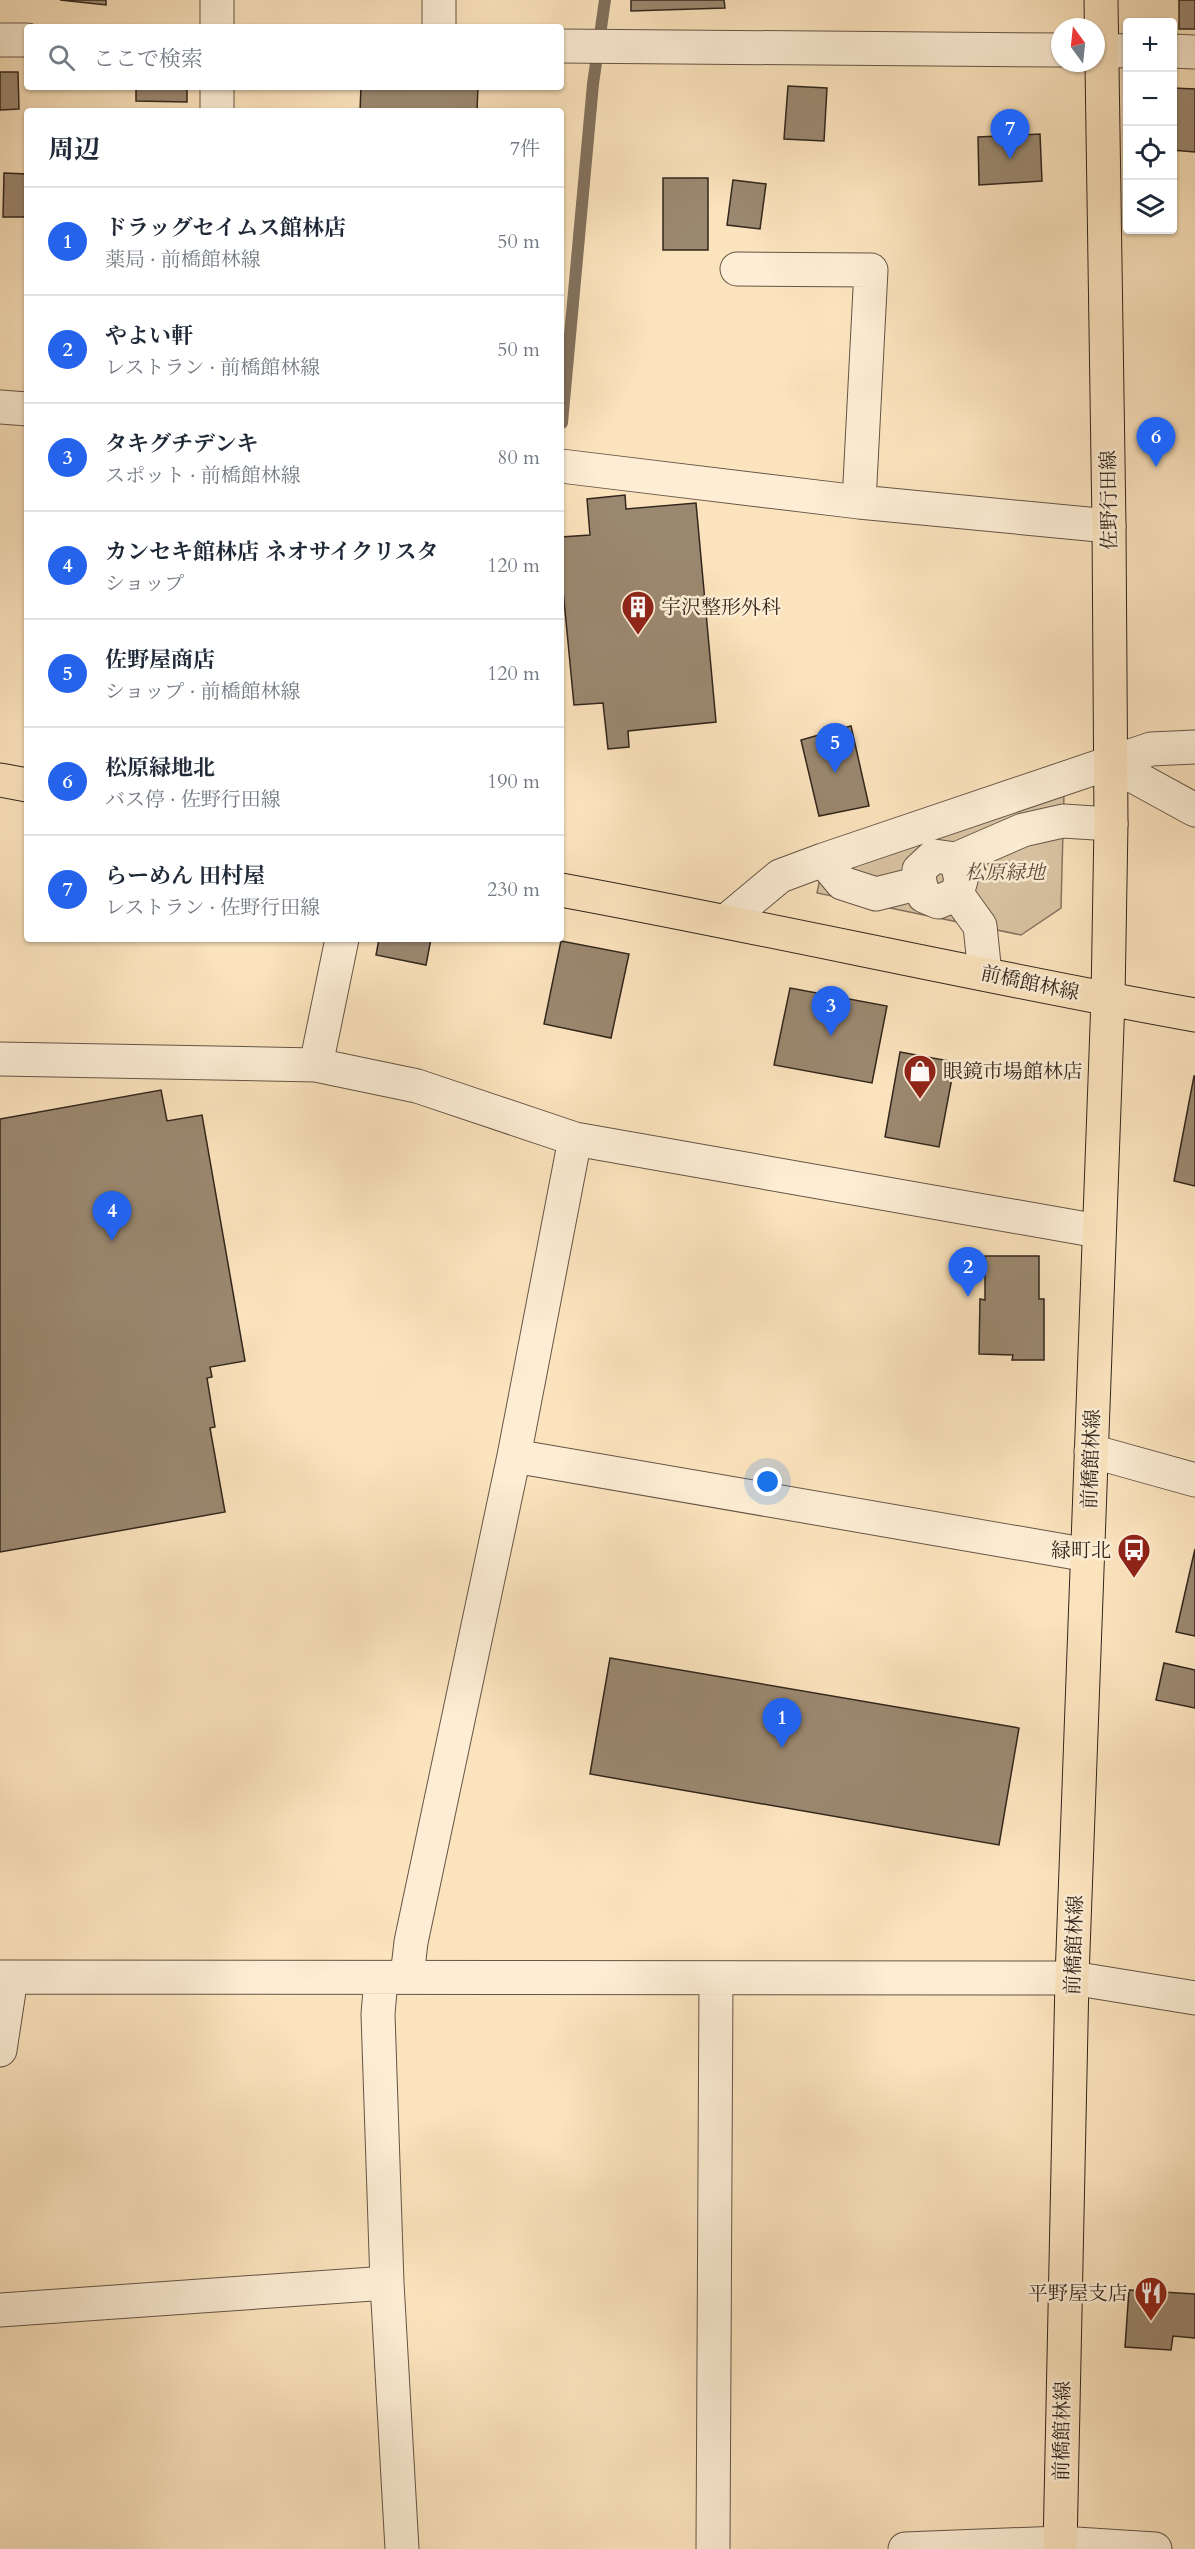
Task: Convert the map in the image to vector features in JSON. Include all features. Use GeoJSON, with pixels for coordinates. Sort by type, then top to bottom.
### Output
{"type":"FeatureCollection","features":[{"type":"Feature","properties":{"kind":"main road","name":"佐野行田線"},"geometry":{"type":"LineString","coordinates":[[1101,0],[1108,50],[1111,764],[1108,999]]}},
{"type":"Feature","properties":{"kind":"main road"},"geometry":{"type":"LineString","coordinates":[[0,780],[24,784]]}},
{"type":"Feature","properties":{"kind":"main road","name":"前橋館林線"},"geometry":{"type":"LineString","coordinates":[[564,891],[726,921],[1108,999],[1072,1978],[1060,2546]]}},
{"type":"Feature","properties":{"kind":"main road"},"geometry":{"type":"LineString","coordinates":[[1108,999],[1195,1015]]}},
{"type":"Feature","properties":{"kind":"street"},"geometry":{"type":"LineString","coordinates":[[217,0],[217,24]]}},
{"type":"Feature","properties":{"kind":"street"},"geometry":{"type":"LineString","coordinates":[[439,0],[439,24]]}},
{"type":"Feature","properties":{"kind":"street"},"geometry":{"type":"LineString","coordinates":[[0,40],[24,40]]}},
{"type":"Feature","properties":{"kind":"street"},"geometry":{"type":"LineString","coordinates":[[564,46],[1051,50]]}},
{"type":"Feature","properties":{"kind":"street"},"geometry":{"type":"LineString","coordinates":[[1177,51],[1195,52]]}},
{"type":"Feature","properties":{"kind":"street"},"geometry":{"type":"LineString","coordinates":[[217,90],[217,108]]}},
{"type":"Feature","properties":{"kind":"street"},"geometry":{"type":"LineString","coordinates":[[737,269],[871,270],[860,502]]}},
{"type":"Feature","properties":{"kind":"street"},"geometry":{"type":"LineString","coordinates":[[0,407],[24,409]]}},
{"type":"Feature","properties":{"kind":"street"},"geometry":{"type":"LineString","coordinates":[[564,466],[860,502],[1109,526]]}},
{"type":"Feature","properties":{"kind":"street"},"geometry":{"type":"LineString","coordinates":[[726,921],[780,876],[823,860],[1151,749],[1195,747]]}},
{"type":"Feature","properties":{"kind":"street"},"geometry":{"type":"LineString","coordinates":[[1111,764],[1195,810]]}},
{"type":"Feature","properties":{"kind":"street"},"geometry":{"type":"LineString","coordinates":[[956,859],[962,880],[957,894],[938,902],[924,896],[919,870],[934,856],[956,859],[1023,830],[1063,820],[1111,824]]}},
{"type":"Feature","properties":{"kind":"street"},"geometry":{"type":"LineString","coordinates":[[823,860],[842,883],[876,894],[920,883]]}},
{"type":"Feature","properties":{"kind":"street"},"geometry":{"type":"LineString","coordinates":[[957,894],[980,926],[985,974]]}},
{"type":"Feature","properties":{"kind":"street"},"geometry":{"type":"LineString","coordinates":[[316,1065],[341,942]]}},
{"type":"Feature","properties":{"kind":"street"},"geometry":{"type":"LineString","coordinates":[[0,1059],[316,1065],[417,1086],[575,1139],[1098,1231]]}},
{"type":"Feature","properties":{"kind":"street"},"geometry":{"type":"LineString","coordinates":[[402,2549],[387,2283],[378,2014],[411,1942],[514,1456],[575,1139]]}},
{"type":"Feature","properties":{"kind":"street"},"geometry":{"type":"LineString","coordinates":[[1091,1451],[1195,1480]]}},
{"type":"Feature","properties":{"kind":"street"},"geometry":{"type":"LineString","coordinates":[[514,1456],[1088,1555]]}},
{"type":"Feature","properties":{"kind":"street"},"geometry":{"type":"LineString","coordinates":[[0,2050],[6,1977],[1072,1978],[1195,1998]]}},
{"type":"Feature","properties":{"kind":"street"},"geometry":{"type":"LineString","coordinates":[[713,2549],[716,1978]]}},
{"type":"Feature","properties":{"kind":"street"},"geometry":{"type":"LineString","coordinates":[[0,2310],[387,2283]]}},
{"type":"Feature","properties":{"kind":"street"},"geometry":{"type":"LineString","coordinates":[[905,2549],[1060,2546],[1155,2549]]}},
{"type":"Feature","properties":{"kind":"green space","name":"松原緑地"},"geometry":{"type":"Polygon","coordinates":[[[1064,793],[1061,908],[1021,935],[817,893],[821,873],[1064,793]]]}},
{"type":"Feature","properties":{"kind":"building"},"geometry":{"type":"Polygon","coordinates":[[[60,0],[106,0],[106,5],[60,0]]]}},
{"type":"Feature","properties":{"kind":"building"},"geometry":{"type":"Polygon","coordinates":[[[631,0],[724,0],[725,8],[631,11],[631,0]]]}},
{"type":"Feature","properties":{"kind":"building"},"geometry":{"type":"Polygon","coordinates":[[[1179,0],[1195,0],[1195,29],[1179,29],[1179,0]]]}},
{"type":"Feature","properties":{"kind":"building"},"geometry":{"type":"Polygon","coordinates":[[[0,72],[18,72],[19,109],[0,110],[0,72]]]}},
{"type":"Feature","properties":{"kind":"building"},"geometry":{"type":"Polygon","coordinates":[[[788,86],[827,88],[824,141],[784,139],[788,86]]]}},
{"type":"Feature","properties":{"kind":"building"},"geometry":{"type":"Polygon","coordinates":[[[1177,88],[1195,89],[1195,152],[1177,150],[1177,88]]]}},
{"type":"Feature","properties":{"kind":"building"},"geometry":{"type":"Polygon","coordinates":[[[136,90],[187,90],[187,102],[136,101],[136,90]]]}},
{"type":"Feature","properties":{"kind":"building"},"geometry":{"type":"Polygon","coordinates":[[[361,90],[478,90],[477,108],[360,108],[361,90]]]}},
{"type":"Feature","properties":{"kind":"building"},"geometry":{"type":"Polygon","coordinates":[[[1040,134],[1042,181],[979,185],[978,137],[1040,134]]]}},
{"type":"Feature","properties":{"kind":"building"},"geometry":{"type":"Polygon","coordinates":[[[4,173],[24,174],[24,217],[3,217],[4,173]]]}},
{"type":"Feature","properties":{"kind":"building"},"geometry":{"type":"Polygon","coordinates":[[[663,178],[708,178],[708,250],[663,250],[663,178]]]}},
{"type":"Feature","properties":{"kind":"building"},"geometry":{"type":"Polygon","coordinates":[[[733,180],[766,184],[760,229],[727,225],[733,180]]]}},
{"type":"Feature","properties":{"kind":"building","name":"宇沢整形外科"},"geometry":{"type":"Polygon","coordinates":[[[625,495],[626,509],[696,503],[716,722],[628,731],[629,747],[608,749],[603,703],[574,705],[564,600],[564,537],[590,535],[587,499],[625,495]]]}},
{"type":"Feature","properties":{"kind":"building"},"geometry":{"type":"Polygon","coordinates":[[[851,726],[869,806],[819,816],[801,740],[851,726]]]}},
{"type":"Feature","properties":{"kind":"building"},"geometry":{"type":"Polygon","coordinates":[[[378,942],[430,942],[426,965],[376,955],[378,942]]]}},
{"type":"Feature","properties":{"kind":"building"},"geometry":{"type":"Polygon","coordinates":[[[561,942],[629,954],[611,1038],[544,1024],[561,942]]]}},
{"type":"Feature","properties":{"kind":"building"},"geometry":{"type":"Polygon","coordinates":[[[790,988],[887,1006],[872,1083],[774,1065],[790,988]]]}},
{"type":"Feature","properties":{"kind":"building","name":"眼鏡市場館林店"},"geometry":{"type":"Polygon","coordinates":[[[900,1052],[955,1062],[939,1147],[885,1137],[900,1052]]]}},
{"type":"Feature","properties":{"kind":"building"},"geometry":{"type":"Polygon","coordinates":[[[1195,1076],[1195,1186],[1174,1181],[1195,1076]]]}},
{"type":"Feature","properties":{"kind":"building"},"geometry":{"type":"Polygon","coordinates":[[[161,1090],[167,1121],[202,1115],[245,1361],[210,1367],[212,1377],[207,1378],[215,1427],[210,1428],[225,1512],[0,1552],[0,1119],[161,1090]]]}},
{"type":"Feature","properties":{"kind":"building"},"geometry":{"type":"Polygon","coordinates":[[[985,1256],[1039,1256],[1039,1299],[1044,1299],[1044,1360],[1012,1360],[1013,1355],[979,1354],[980,1299],[985,1300],[985,1256]]]}},
{"type":"Feature","properties":{"kind":"building"},"geometry":{"type":"Polygon","coordinates":[[[1195,1549],[1195,1636],[1176,1632],[1195,1549]]]}},
{"type":"Feature","properties":{"kind":"building"},"geometry":{"type":"Polygon","coordinates":[[[610,1658],[1019,1728],[999,1845],[590,1774],[610,1658]]]}},
{"type":"Feature","properties":{"kind":"building"},"geometry":{"type":"Polygon","coordinates":[[[1164,1663],[1195,1670],[1195,1708],[1156,1700],[1164,1663]]]}},
{"type":"Feature","properties":{"kind":"building"},"geometry":{"type":"Polygon","coordinates":[[[1129,2290],[1195,2294],[1195,2338],[1173,2336],[1171,2350],[1125,2347],[1129,2290]]]}},
{"type":"Feature","properties":{"kind":"waterway"},"geometry":{"type":"LineString","coordinates":[[564,401],[593,84],[605,0]]}},
{"type":"Feature","properties":{"kind":"place","name":"らーめん 田村屋"},"geometry":{"type":"Point","coordinates":[1010,159]}},
{"type":"Feature","properties":{"kind":"place","name":"松原緑地北"},"geometry":{"type":"Point","coordinates":[1156,467]}},
{"type":"Feature","properties":{"kind":"place","name":"宇沢整形外科"},"geometry":{"type":"Point","coordinates":[638,636]}},
{"type":"Feature","properties":{"kind":"place","name":"佐野屋商店"},"geometry":{"type":"Point","coordinates":[835,773]}},
{"type":"Feature","properties":{"kind":"place","name":"タキグチデンキ"},"geometry":{"type":"Point","coordinates":[831,1036]}},
{"type":"Feature","properties":{"kind":"place","name":"眼鏡市場館林店"},"geometry":{"type":"Point","coordinates":[920,1100]}},
{"type":"Feature","properties":{"kind":"place","name":"カンセキ館林店 ネオサイクリスタ"},"geometry":{"type":"Point","coordinates":[112,1241]}},
{"type":"Feature","properties":{"kind":"place","name":"やよい軒"},"geometry":{"type":"Point","coordinates":[968,1297]}},
{"type":"Feature","properties":{"kind":"place","name":"緑町北"},"geometry":{"type":"Point","coordinates":[1134,1579]}},
{"type":"Feature","properties":{"kind":"place","name":"ドラッグセイムス館林店"},"geometry":{"type":"Point","coordinates":[782,1748]}},
{"type":"Feature","properties":{"kind":"place","name":"平野屋支店"},"geometry":{"type":"Point","coordinates":[1151,2322]}}]}
